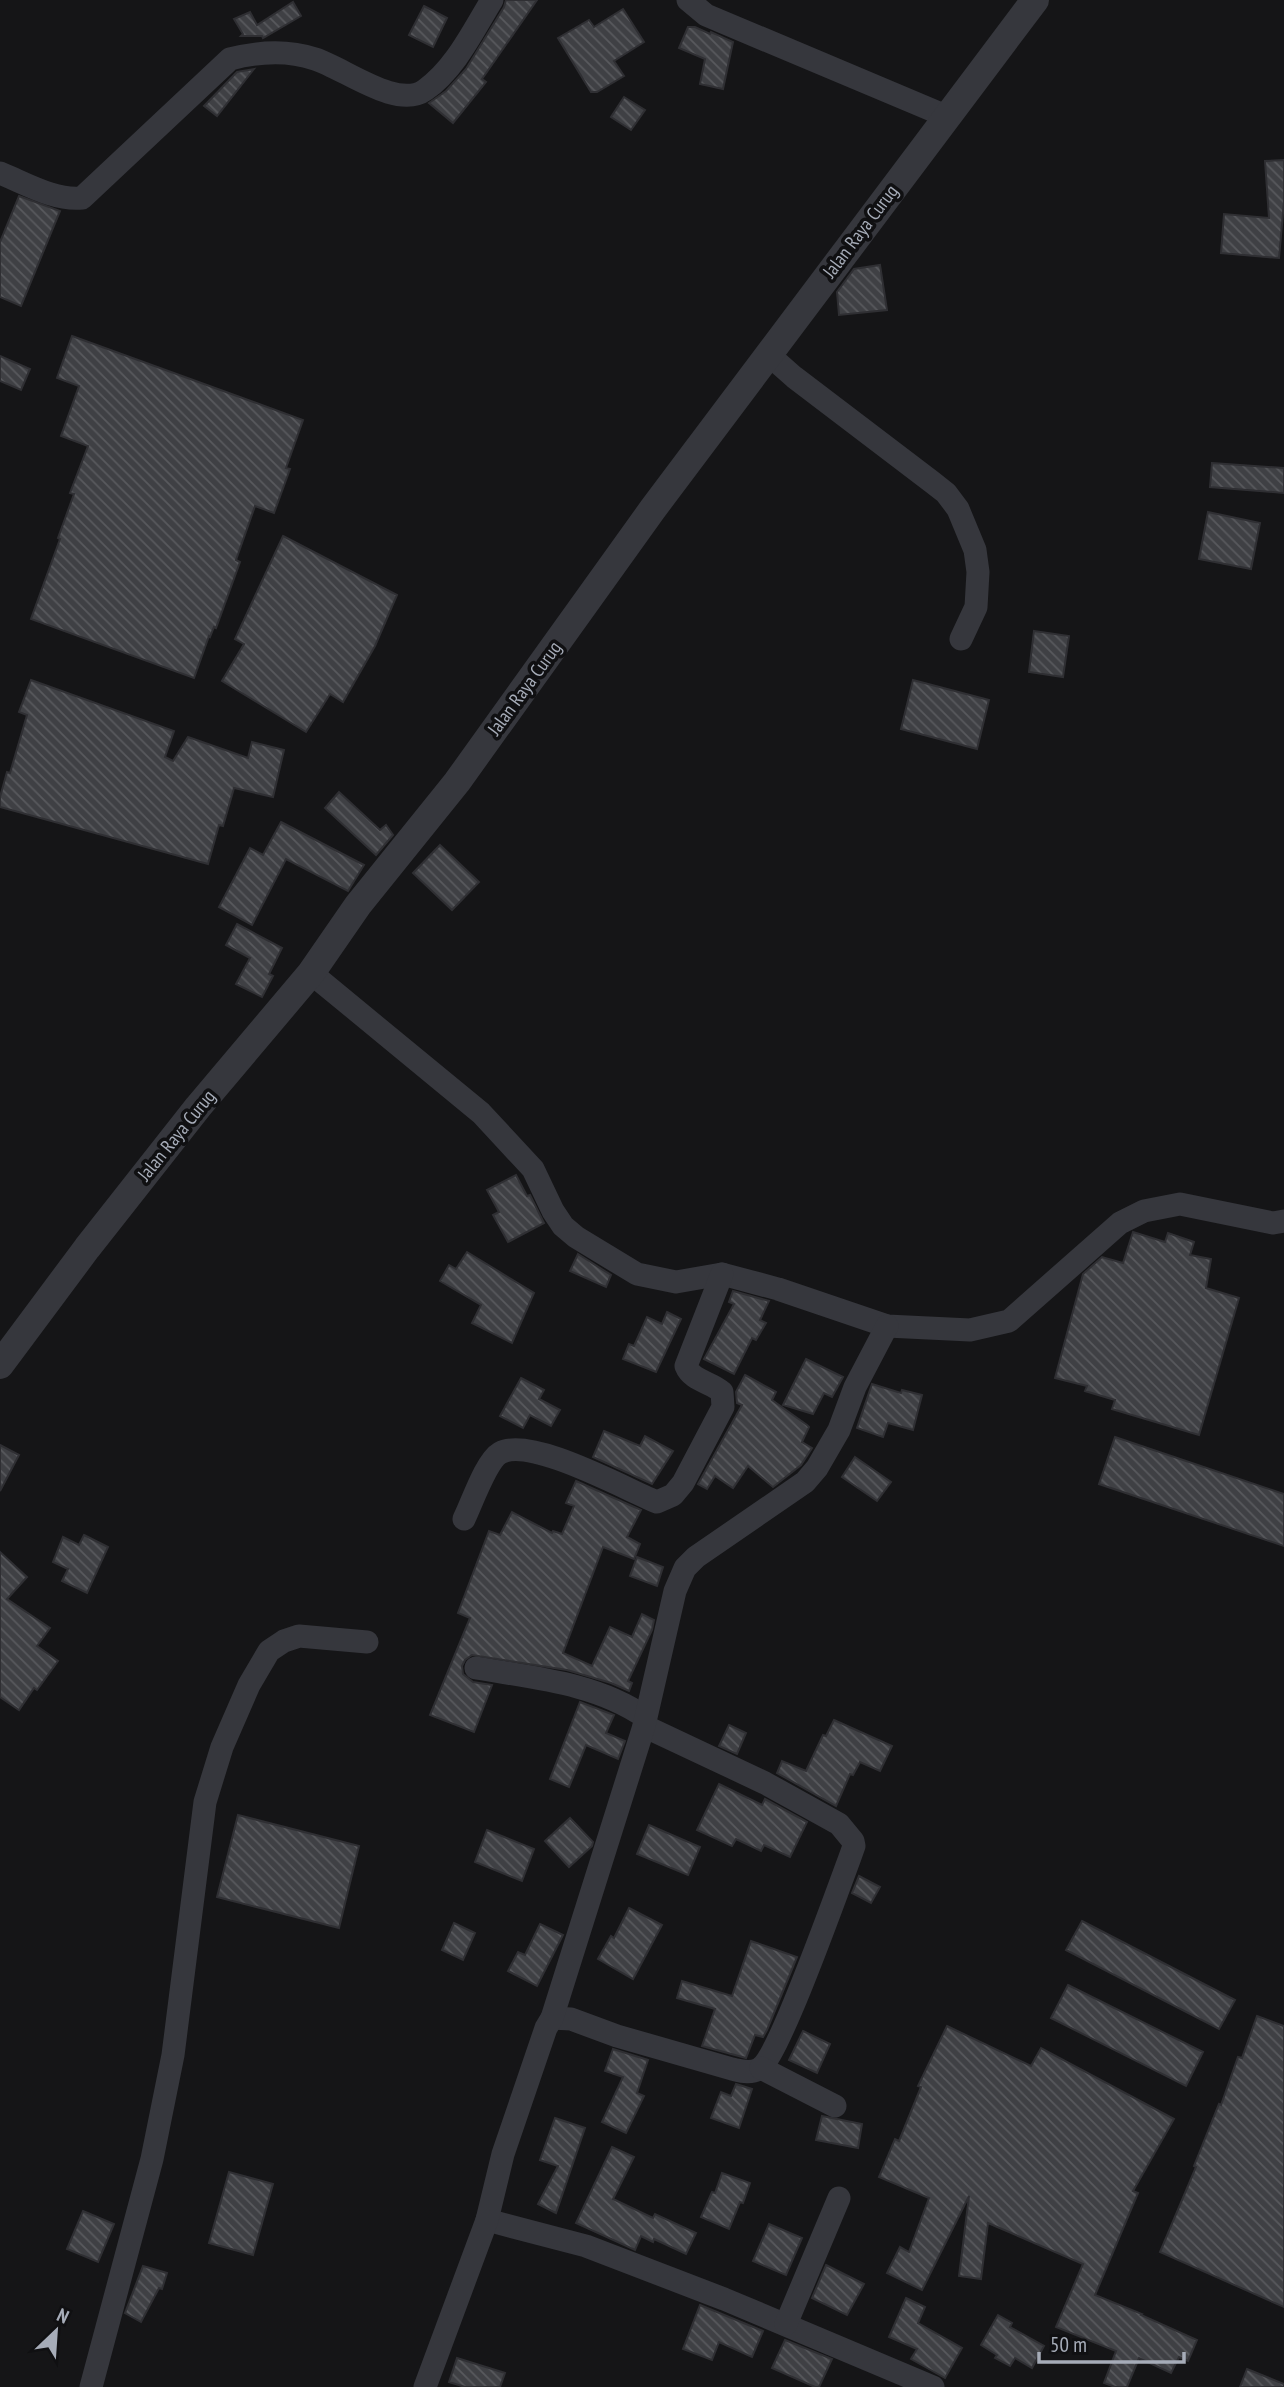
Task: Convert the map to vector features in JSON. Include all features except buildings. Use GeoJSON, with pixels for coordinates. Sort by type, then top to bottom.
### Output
{"type":"FeatureCollection","features":[{"type":"Feature","properties":{"kind":"street"},"geometry":{"type":"LineString","coordinates":[[0,173],[70,200],[82,198],[230,59],[248,54],[290,54],[315,59],[390,93],[405,97],[423,92],[450,66],[492,0]]}},
{"type":"Feature","properties":{"kind":"street"},"geometry":{"type":"LineString","coordinates":[[688,0],[706,15],[946,116]]}},
{"type":"Feature","properties":{"kind":"street","name":"Jalan Raya Curug"},"geometry":{"type":"LineString","coordinates":[[0,1365],[87,1248],[198,1107],[311,973],[358,905],[457,782],[652,510],[1035,0]]}},
{"type":"Feature","properties":{"kind":"street"},"geometry":{"type":"LineString","coordinates":[[768,354],[939,488],[958,509],[975,550],[978,572],[976,607],[961,639]]}},
{"type":"Feature","properties":{"kind":"street"},"geometry":{"type":"LineString","coordinates":[[311,973],[481,1113],[533,1169],[563,1226],[576,1237],[637,1274],[676,1282],[722,1274],[778,1289],[887,1326],[970,1330],[1009,1321],[1120,1223],[1144,1211],[1180,1205],[1273,1223],[1284,1221]]}},
{"type":"Feature","properties":{"kind":"street"},"geometry":{"type":"LineString","coordinates":[[464,1519],[491,1462],[498,1453],[513,1448],[530,1450],[570,1463],[657,1502],[673,1496],[683,1483],[723,1407],[722,1392],[694,1377],[686,1366],[722,1274]]}},
{"type":"Feature","properties":{"kind":"street"},"geometry":{"type":"LineString","coordinates":[[425,2387],[487,2220],[503,2154],[552,2018],[644,1722],[675,1591],[685,1568],[696,1557],[805,1482],[817,1468],[839,1430],[855,1387],[887,1326]]}},
{"type":"Feature","properties":{"kind":"street"},"geometry":{"type":"LineString","coordinates":[[91,2387],[152,2159],[173,2055],[205,1802],[222,1747],[249,1685],[269,1651],[299,1636],[367,1642]]}},
{"type":"Feature","properties":{"kind":"street"},"geometry":{"type":"LineString","coordinates":[[476,1668],[574,1686],[629,1706],[644,1722],[839,1824],[853,1841],[849,1860],[800,1989],[761,2068]]}},
{"type":"Feature","properties":{"kind":"street"},"geometry":{"type":"LineString","coordinates":[[552,2018],[571,2019],[617,2036],[732,2069],[748,2072],[761,2068],[835,2106]]}},
{"type":"Feature","properties":{"kind":"street"},"geometry":{"type":"LineString","coordinates":[[786,2324],[839,2198]]}},
{"type":"Feature","properties":{"kind":"street"},"geometry":{"type":"LineString","coordinates":[[487,2220],[586,2246],[786,2324],[933,2387]]}}]}
